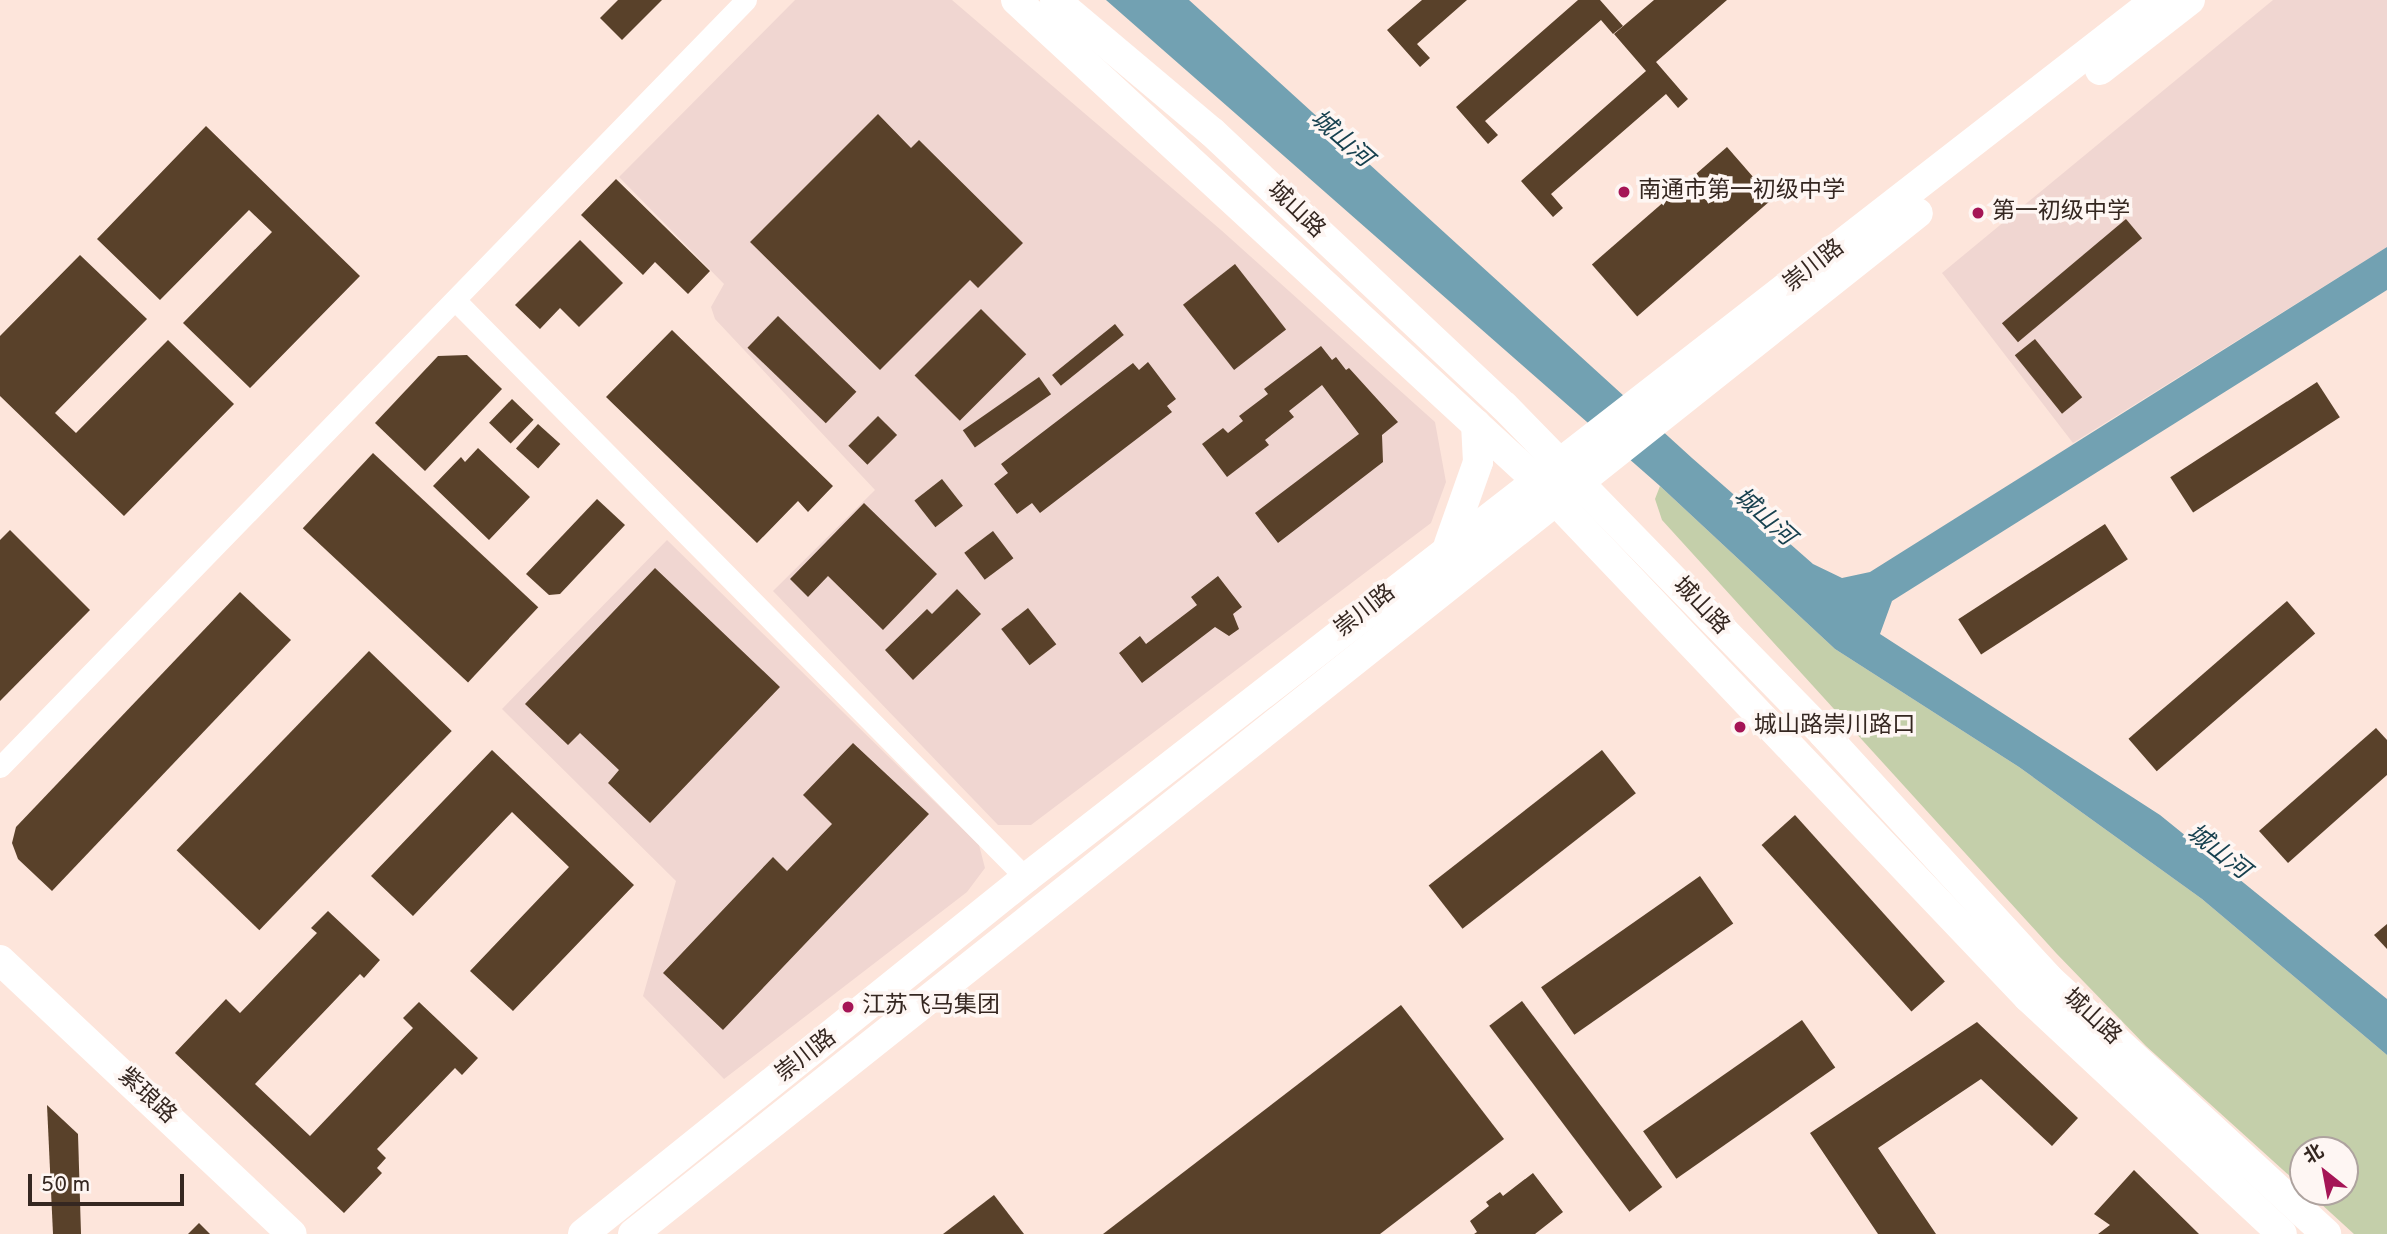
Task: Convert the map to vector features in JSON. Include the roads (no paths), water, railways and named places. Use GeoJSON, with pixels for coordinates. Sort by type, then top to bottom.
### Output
{"type":"FeatureCollection","features":[{"type":"Feature","properties":{"kind":"main road","name":"城山路"},"geometry":{"type":"LineString","coordinates":[[1016,0],[1476,424],[1568,472],[2028,998],[2282,1234]]}},
{"type":"Feature","properties":{"kind":"main road","name":"城山路"},"geometry":{"type":"LineString","coordinates":[[1055,0],[1212,132],[1568,472],[1823,733],[2048,978],[2307,1228]]}},
{"type":"Feature","properties":{"kind":"main road","name":"崇川路"},"geometry":{"type":"LineString","coordinates":[[1661,401],[2155,0]]}},
{"type":"Feature","properties":{"kind":"main road","name":"崇川路"},"geometry":{"type":"LineString","coordinates":[[633,1234],[1568,472],[2190,0]]}},
{"type":"Feature","properties":{"kind":"main road"},"geometry":{"type":"LineString","coordinates":[[1447,549],[1478,462],[1476,424]]}},
{"type":"Feature","properties":{"kind":"main road","name":"崇川路"},"geometry":{"type":"LineString","coordinates":[[583,1234],[858,1018],[1026,878],[1447,549],[1568,472]]}},
{"type":"Feature","properties":{"kind":"main road","name":"紫琅路"},"geometry":{"type":"LineString","coordinates":[[0,960],[292,1234]]}},
{"type":"Feature","properties":{"kind":"street"},"geometry":{"type":"LineString","coordinates":[[0,767],[746,0]]}},
{"type":"Feature","properties":{"kind":"street"},"geometry":{"type":"LineString","coordinates":[[455,300],[1026,878]]}},
{"type":"Feature","properties":{"kind":"water","name":"城山河"},"geometry":{"type":"Polygon","coordinates":[[[1106,0],[1189,0],[1692,458],[1813,564],[1842,578],[1870,572],[2387,247],[2387,290],[1892,601],[1880,634],[2160,815],[2387,999],[2387,1055],[2202,899],[2019,767],[1835,649],[1660,486],[1106,0]]]}},
{"type":"Feature","properties":{"kind":"place","name":"南通市第一初级中学"},"geometry":{"type":"Point","coordinates":[1624,192]}},
{"type":"Feature","properties":{"kind":"place","name":"第一初级中学"},"geometry":{"type":"Point","coordinates":[1978,213]}},
{"type":"Feature","properties":{"kind":"place","name":"城山路崇川路口"},"geometry":{"type":"Point","coordinates":[1740,727]}},
{"type":"Feature","properties":{"kind":"place","name":"江苏飞马集团"},"geometry":{"type":"Point","coordinates":[848,1007]}}]}
